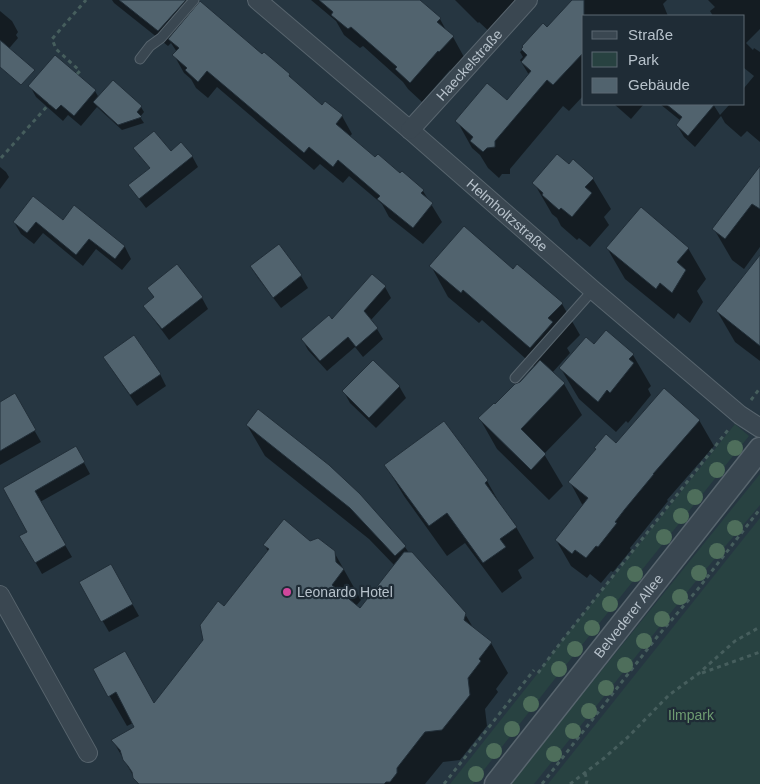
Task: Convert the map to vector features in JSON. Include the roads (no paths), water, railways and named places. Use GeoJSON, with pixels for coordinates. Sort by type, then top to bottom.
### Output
{"type":"FeatureCollection","features":[{"type":"Feature","properties":{"kind":"street","name":"Helmholtzstraße"},"geometry":{"type":"LineString","coordinates":[[257,0],[594,290],[740,414],[760,428]]}},
{"type":"Feature","properties":{"kind":"street","name":"Haeckelstraße"},"geometry":{"type":"LineString","coordinates":[[410,130],[528,0]]}},
{"type":"Feature","properties":{"kind":"street","name":"Belvederer Allee"},"geometry":{"type":"LineString","coordinates":[[496,784],[760,449]]}},
{"type":"Feature","properties":{"kind":"street"},"geometry":{"type":"LineString","coordinates":[[0,595],[88,753]]}},
{"type":"Feature","properties":{"kind":"lane"},"geometry":{"type":"LineString","coordinates":[[140,59],[194,0]]}},
{"type":"Feature","properties":{"kind":"lane"},"geometry":{"type":"LineString","coordinates":[[515,378],[594,290]]}},
{"type":"Feature","properties":{"kind":"place","name":"Leonardo Hotel"},"geometry":{"type":"Point","coordinates":[287,592]}},
{"type":"Feature","properties":{"kind":"park label","name":"Ilmpark"},"geometry":{"type":"Point","coordinates":[691,715]}}]}
